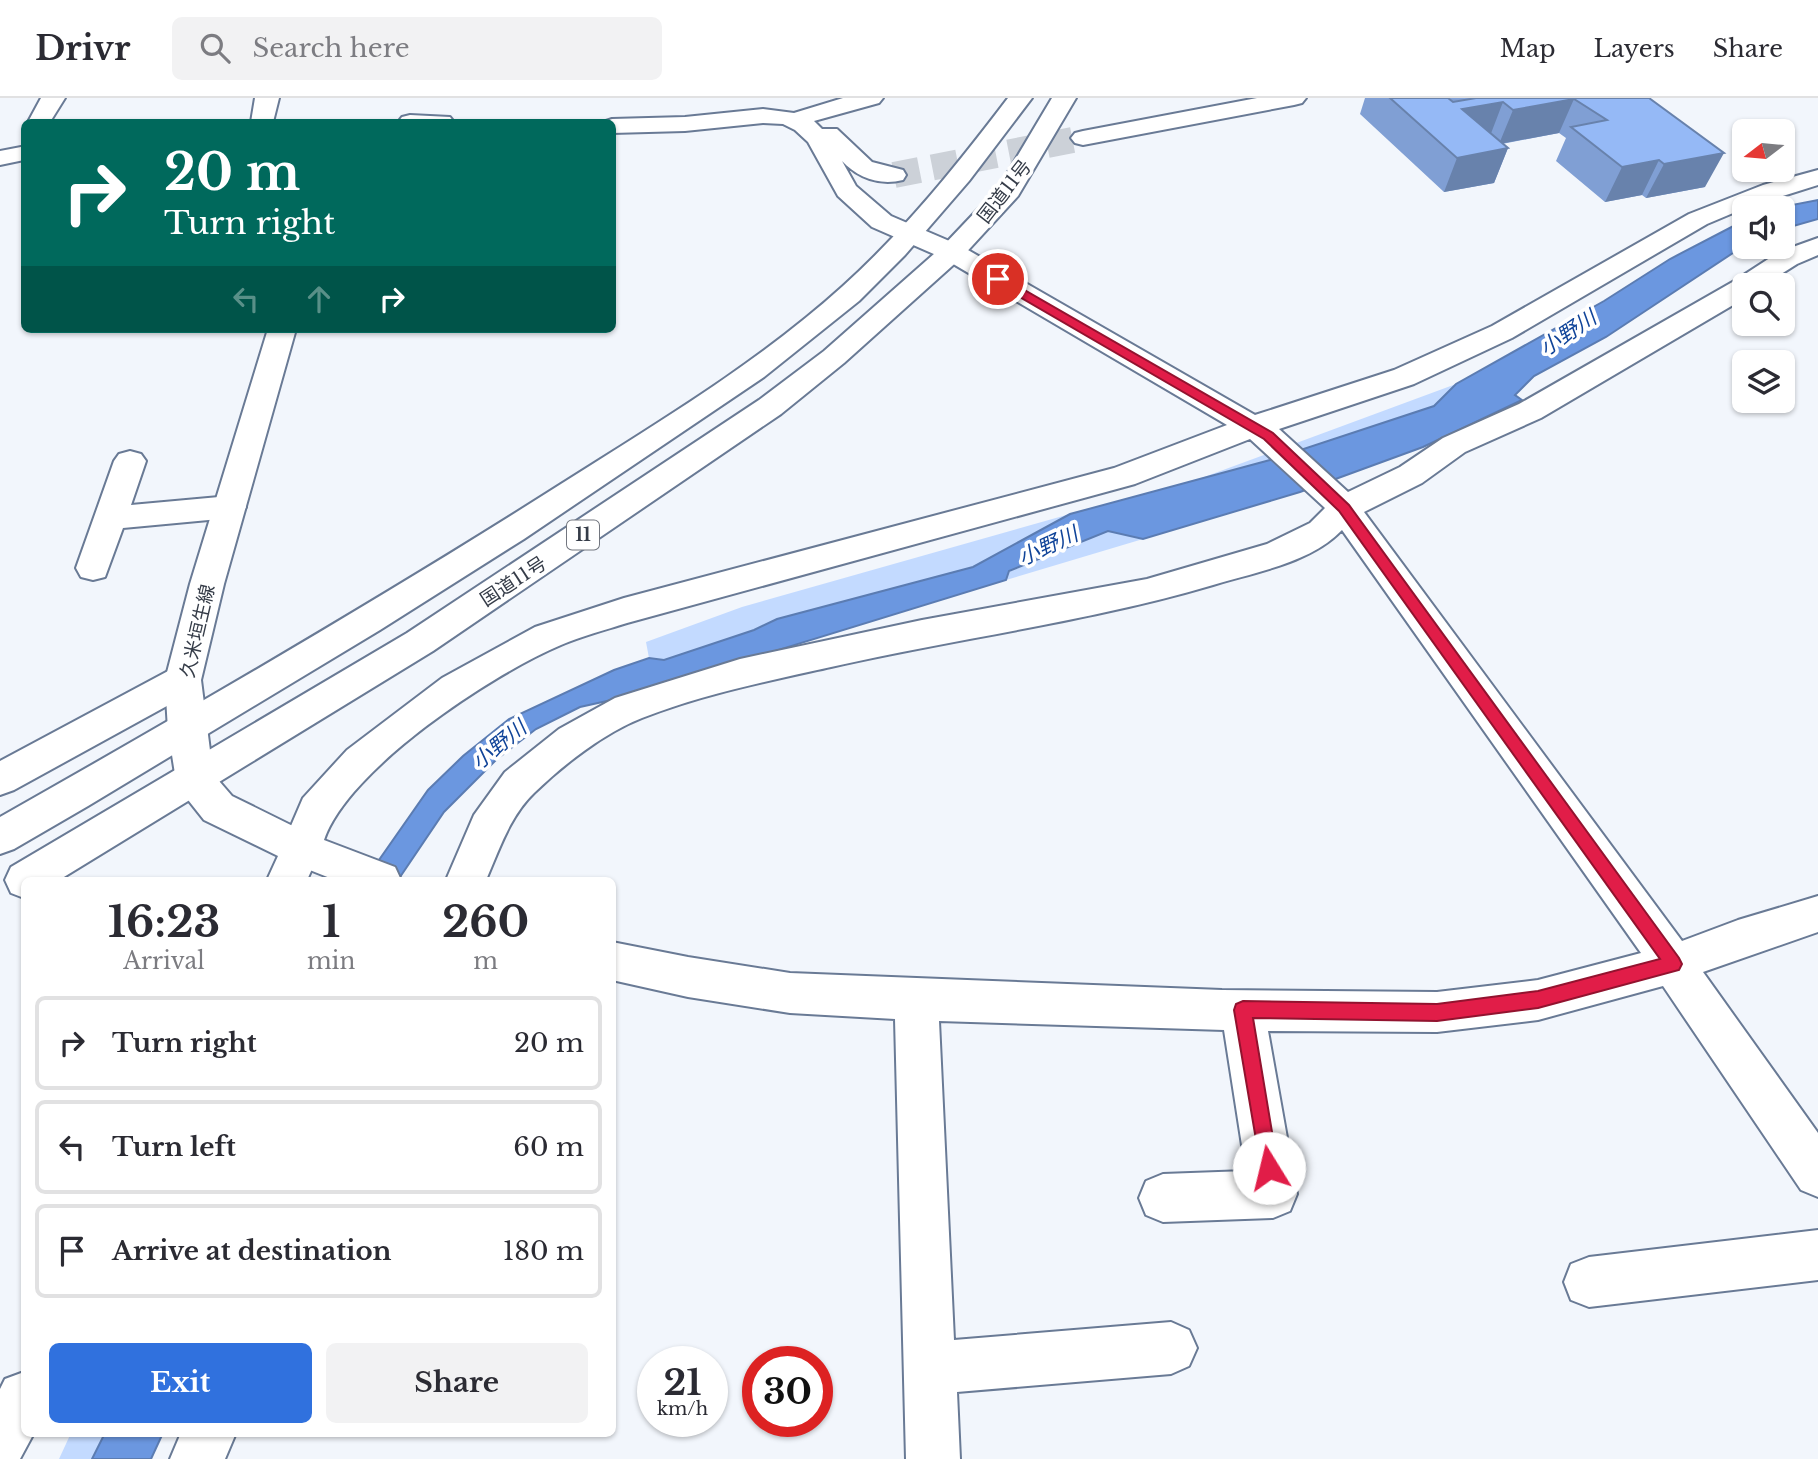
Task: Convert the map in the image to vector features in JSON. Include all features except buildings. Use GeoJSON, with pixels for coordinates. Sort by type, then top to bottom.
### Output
{"type":"FeatureCollection","features":[{"type":"Feature","properties":{"kind":"main road"},"geometry":{"type":"LineString","coordinates":[[41,119],[53,98]]}},
{"type":"Feature","properties":{"kind":"main road"},"geometry":{"type":"LineString","coordinates":[[263,119],[267,98]]}},
{"type":"Feature","properties":{"kind":"main road"},"geometry":{"type":"LineString","coordinates":[[803,124],[820,111],[871,98]]}},
{"type":"Feature","properties":{"kind":"main road","name":"11"},"geometry":{"type":"LineString","coordinates":[[0,837],[187,730],[486,548],[726,390],[849,295],[908,236],[962,174],[1020,98]]}},
{"type":"Feature","properties":{"kind":"main road","name":"国道11号"},"geometry":{"type":"LineString","coordinates":[[30,877],[420,642],[606,520],[759,414],[834,357],[952,252],[1009,191],[1064,98]]}},
{"type":"Feature","properties":{"kind":"main road"},"geometry":{"type":"LineString","coordinates":[[1083,138],[1294,98]]}},
{"type":"Feature","properties":{"kind":"main road"},"geometry":{"type":"LineString","coordinates":[[616,120],[673,125],[777,116],[826,131],[863,169],[876,175],[894,175]]}},
{"type":"Feature","properties":{"kind":"main road"},"geometry":{"type":"LineString","coordinates":[[803,124],[847,192],[874,217],[908,236],[952,252],[1260,431],[1337,499],[1673,964],[1818,1173]]}},
{"type":"Feature","properties":{"kind":"main road"},"geometry":{"type":"LineString","coordinates":[[304,863],[315,813],[333,788],[390,735],[482,671],[547,636],[624,611],[1124,476],[1260,431],[1404,377],[1502,332],[1698,219],[1772,190],[1818,177]]}},
{"type":"Feature","properties":{"kind":"main road"},"geometry":{"type":"LineString","coordinates":[[1765,273],[1788,258],[1818,246]]}},
{"type":"Feature","properties":{"kind":"main road"},"geometry":{"type":"LineString","coordinates":[[467,877],[488,827],[519,783],[572,740],[628,708],[753,670],[922,633],[1147,592],[1279,553],[1322,531],[1337,499],[1411,475],[1454,445],[1530,411],[1732,294]]}},
{"type":"Feature","properties":{"kind":"main road","name":"久米垣生線"},"geometry":{"type":"LineString","coordinates":[[195,780],[183,680],[207,584],[281,333]]}},
{"type":"Feature","properties":{"kind":"main road"},"geometry":{"type":"LineString","coordinates":[[93,569],[130,461]]}},
{"type":"Feature","properties":{"kind":"main road"},"geometry":{"type":"LineString","coordinates":[[110,518],[230,507]]}},
{"type":"Feature","properties":{"kind":"main road"},"geometry":{"type":"LineString","coordinates":[[0,779],[183,680]]}},
{"type":"Feature","properties":{"kind":"main road"},"geometry":{"type":"LineString","coordinates":[[195,780],[218,808],[304,863],[367,877]]}},
{"type":"Feature","properties":{"kind":"main road","name":"国道11号"},"geometry":{"type":"LineString","coordinates":[[0,895],[21,882]]}},
{"type":"Feature","properties":{"kind":"main road"},"geometry":{"type":"LineString","coordinates":[[616,962],[688,977],[790,992],[916,1000],[1437,1013],[1538,1000],[1673,964],[1738,939],[1818,914]]}},
{"type":"Feature","properties":{"kind":"main road"},"geometry":{"type":"LineString","coordinates":[[916,1000],[933,1459]]}},
{"type":"Feature","properties":{"kind":"main road"},"geometry":{"type":"LineString","coordinates":[[1163,1198],[1273,1194],[1243,1010]]}},
{"type":"Feature","properties":{"kind":"main road"},"geometry":{"type":"LineString","coordinates":[[1589,1282],[1818,1255]]}},
{"type":"Feature","properties":{"kind":"main road"},"geometry":{"type":"LineString","coordinates":[[930,1368],[1171,1348]]}},
{"type":"Feature","properties":{"kind":"main road"},"geometry":{"type":"LineString","coordinates":[[0,1443],[21,1404]]}},
{"type":"Feature","properties":{"kind":"main road"},"geometry":{"type":"LineString","coordinates":[[197,1459],[207,1437]]}},
{"type":"Feature","properties":{"kind":"shaded area"},"geometry":{"type":"Polygon","coordinates":[[[1456,384],[1434,406],[1270,460],[1196,480],[1456,384]]]}},
{"type":"Feature","properties":{"kind":"shaded area"},"geometry":{"type":"Polygon","coordinates":[[[1070,514],[973,567],[777,619],[754,630],[664,660],[649,658],[646,642],[742,607],[1070,514]]]}},
{"type":"Feature","properties":{"kind":"shaded area"},"geometry":{"type":"Polygon","coordinates":[[[1108,531],[1143,539],[1006,580],[1009,572],[1108,531]]]}},
{"type":"Feature","properties":{"kind":"shaded area"},"geometry":{"type":"Polygon","coordinates":[[[69,1437],[103,1437],[92,1459],[59,1459],[69,1437]]]}},
{"type":"Feature","properties":{"kind":"water"},"geometry":{"type":"Polygon","coordinates":[[[1818,200],[1818,219],[1795,226],[1795,204],[1818,200]]]}},
{"type":"Feature","properties":{"kind":"water","name":"小野川"},"geometry":{"type":"Polygon","coordinates":[[[1732,227],[1732,254],[1606,337],[1534,376],[1515,395],[1522,400],[1423,447],[1300,492],[1143,539],[1108,531],[1009,571],[1006,580],[625,697],[580,707],[536,729],[497,759],[444,812],[400,877],[367,877],[428,790],[463,756],[509,719],[614,670],[649,658],[664,660],[754,630],[777,619],[973,567],[1070,514],[1270,460],[1434,406],[1456,384],[1604,301],[1670,259],[1732,227]]]}},
{"type":"Feature","properties":{"kind":"water"},"geometry":{"type":"Polygon","coordinates":[[[103,1437],[161,1437],[151,1459],[92,1459],[103,1437]]]}},
{"type":"Feature","properties":{"kind":"tunnel"},"geometry":{"type":"LineString","coordinates":[[894,175],[1083,138]]}},
{"type":"Feature","properties":{"kind":"route"},"geometry":{"type":"LineString","coordinates":[[998,279],[1268,436],[1329,491],[1344,508],[1673,964],[1538,1000],[1437,1013],[1243,1010],[1269,1168]]}}]}
